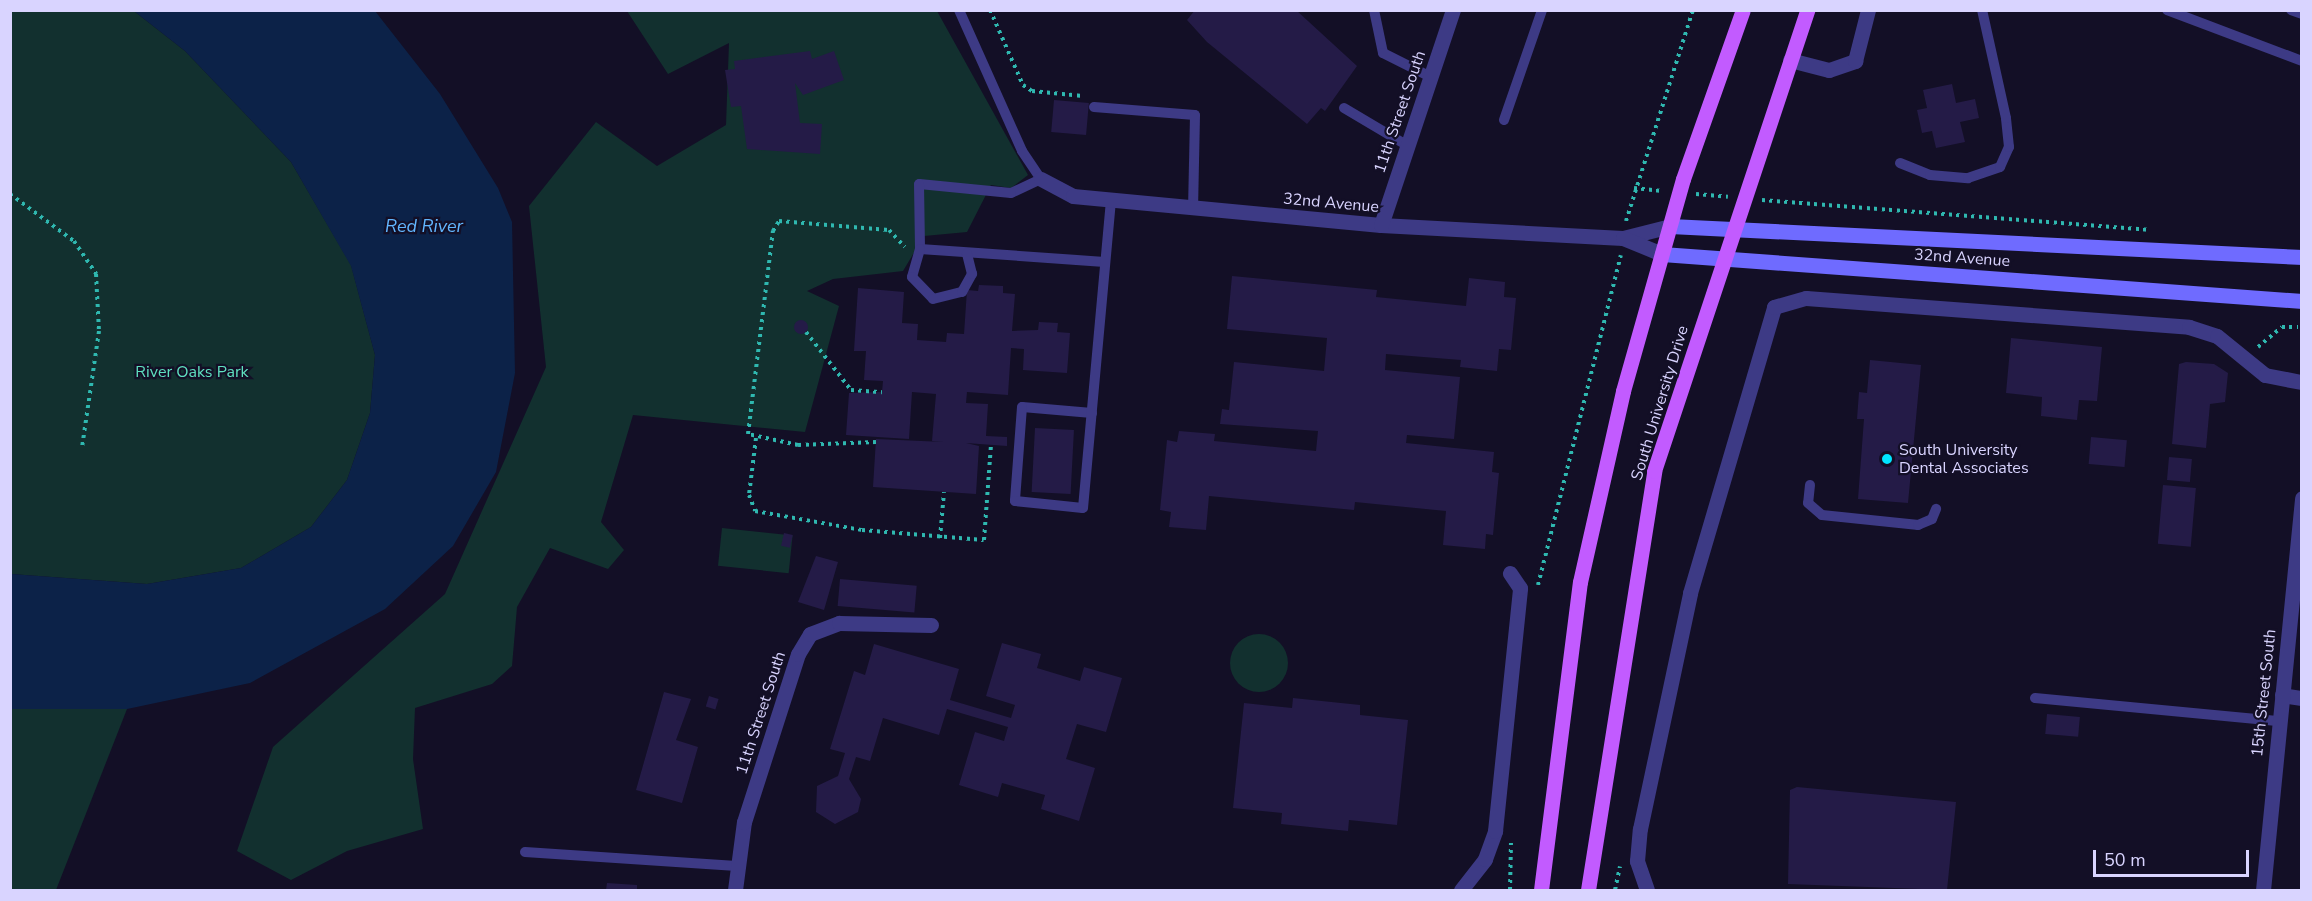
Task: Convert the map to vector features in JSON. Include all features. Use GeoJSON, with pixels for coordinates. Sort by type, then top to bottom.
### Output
{"type":"FeatureCollection","features":[{"type":"Feature","properties":{"kind":"main road","name":"South University Drive"},"geometry":{"type":"LineString","coordinates":[[1541,891],[1580,582],[1623,391],[1680,192],[1743,10]]}},
{"type":"Feature","properties":{"kind":"main road","name":"South University Drive"},"geometry":{"type":"LineString","coordinates":[[1588,891],[1654,471],[1807,10]]}},
{"type":"Feature","properties":{"kind":"main road","name":"32nd Avenue"},"geometry":{"type":"LineString","coordinates":[[1670,226],[2301,257]]}},
{"type":"Feature","properties":{"kind":"main road","name":"32nd Avenue"},"geometry":{"type":"LineString","coordinates":[[1662,254],[2301,301]]}},
{"type":"Feature","properties":{"kind":"street","name":"11th Street South"},"geometry":{"type":"LineString","coordinates":[[1381,225],[1453,10]]}},
{"type":"Feature","properties":{"kind":"street"},"geometry":{"type":"LineString","coordinates":[[1790,60],[1828,70],[1855,61],[1868,10]]}},
{"type":"Feature","properties":{"kind":"street","name":"32nd Avenue"},"geometry":{"type":"LineString","coordinates":[[1041,179],[1073,196],[1381,225],[1623,238],[1670,226]]}},
{"type":"Feature","properties":{"kind":"street","name":"32nd Avenue"},"geometry":{"type":"LineString","coordinates":[[1623,238],[1662,254]]}},
{"type":"Feature","properties":{"kind":"street"},"geometry":{"type":"LineString","coordinates":[[1647,891],[1637,861],[1640,829],[1689,593],[1774,307],[1806,298],[2188,327],[2217,336],[2265,375],[2301,382]]}},
{"type":"Feature","properties":{"kind":"street","name":"15th Street South"},"geometry":{"type":"LineString","coordinates":[[2263,891],[2301,498]]}},
{"type":"Feature","properties":{"kind":"street"},"geometry":{"type":"LineString","coordinates":[[1461,891],[1485,859],[1495,831],[1520,588],[1510,573]]}},
{"type":"Feature","properties":{"kind":"street","name":"11th Street South"},"geometry":{"type":"LineString","coordinates":[[740,890],[737,866],[744,822],[798,654],[810,634],[839,623],[931,625]]}},
{"type":"Feature","properties":{"kind":"street"},"geometry":{"type":"LineString","coordinates":[[2282,695],[2301,698]]}},
{"type":"Feature","properties":{"kind":"lane"},"geometry":{"type":"LineString","coordinates":[[959,10],[1022,151],[1041,179],[1011,193],[919,184],[917,287],[944,300],[968,284],[967,254]]}},
{"type":"Feature","properties":{"kind":"lane"},"geometry":{"type":"LineString","coordinates":[[1374,10],[1383,53],[1431,77]]}},
{"type":"Feature","properties":{"kind":"lane"},"geometry":{"type":"LineString","coordinates":[[1504,120],[1542,10]]}},
{"type":"Feature","properties":{"kind":"lane"},"geometry":{"type":"LineString","coordinates":[[1900,163],[1930,175],[1968,178],[2000,167],[2009,147],[2006,118],[1982,10]]}},
{"type":"Feature","properties":{"kind":"lane"},"geometry":{"type":"LineString","coordinates":[[2167,10],[2301,61]]}},
{"type":"Feature","properties":{"kind":"lane"},"geometry":{"type":"LineString","coordinates":[[2291,10],[2301,14]]}},
{"type":"Feature","properties":{"kind":"lane"},"geometry":{"type":"LineString","coordinates":[[1094,107],[1195,115],[1193,208]]}},
{"type":"Feature","properties":{"kind":"lane"},"geometry":{"type":"LineString","coordinates":[[1344,108],[1408,146]]}},
{"type":"Feature","properties":{"kind":"lane"},"geometry":{"type":"LineString","coordinates":[[1092,413],[1022,407],[1015,501],[1083,508],[1092,413],[1105,262],[1111,201]]}},
{"type":"Feature","properties":{"kind":"lane"},"geometry":{"type":"LineString","coordinates":[[917,253],[1105,262]]}},
{"type":"Feature","properties":{"kind":"lane"},"geometry":{"type":"LineString","coordinates":[[1810,485],[1808,503],[1822,515],[1918,525],[1932,519],[1936,509]]}},
{"type":"Feature","properties":{"kind":"lane"},"geometry":{"type":"LineString","coordinates":[[2035,698],[2280,721]]}},
{"type":"Feature","properties":{"kind":"lane"},"geometry":{"type":"LineString","coordinates":[[525,852],[737,866]]}},
{"type":"Feature","properties":{"kind":"path"},"geometry":{"type":"LineString","coordinates":[[990,10],[1023,85],[1032,91],[1091,97],[1094,107]]}},
{"type":"Feature","properties":{"kind":"path"},"geometry":{"type":"LineString","coordinates":[[1537,589],[1616,287],[1623,238],[1634,188],[1693,10]]}},
{"type":"Feature","properties":{"kind":"path"},"geometry":{"type":"LineString","coordinates":[[1634,188],[2153,230]]}},
{"type":"Feature","properties":{"kind":"path"},"geometry":{"type":"LineString","coordinates":[[10,194],[74,241],[96,274],[99,331],[82,448]]}},
{"type":"Feature","properties":{"kind":"path"},"geometry":{"type":"LineString","coordinates":[[876,442],[820,446],[756,438],[748,434],[773,231],[779,221],[889,230],[917,253]]}},
{"type":"Feature","properties":{"kind":"path"},"geometry":{"type":"LineString","coordinates":[[2253,351],[2282,327],[2298,327]]}},
{"type":"Feature","properties":{"kind":"path"},"geometry":{"type":"LineString","coordinates":[[806,332],[850,390],[882,392]]}},
{"type":"Feature","properties":{"kind":"path"},"geometry":{"type":"LineString","coordinates":[[756,438],[748,495],[755,511],[940,538],[984,540],[991,445]]}},
{"type":"Feature","properties":{"kind":"path"},"geometry":{"type":"LineString","coordinates":[[940,538],[944,492]]}},
{"type":"Feature","properties":{"kind":"path"},"geometry":{"type":"LineString","coordinates":[[1510,891],[1512,832]]}},
{"type":"Feature","properties":{"kind":"green space","name":"River Oaks Park"},"geometry":{"type":"Polygon","coordinates":[[[11,11],[134,11],[185,51],[291,162],[351,265],[375,355],[370,413],[347,480],[311,527],[241,568],[147,584],[11,574],[11,11]]]}},
{"type":"Feature","properties":{"kind":"green space"},"geometry":{"type":"Polygon","coordinates":[[[627,11],[937,11],[1028,175],[1011,188],[991,185],[967,232],[924,236],[903,271],[833,279],[807,291],[839,306],[805,432],[633,415],[601,522],[624,550],[608,569],[550,548],[517,607],[512,666],[492,684],[415,708],[413,759],[423,829],[347,851],[291,880],[237,851],[273,747],[445,594],[546,367],[529,206],[596,122],[657,166],[726,125],[729,43],[668,74],[627,11]]]}},
{"type":"Feature","properties":{"kind":"green space"},"geometry":{"type":"Polygon","coordinates":[[[722,528],[793,535],[789,573],[718,566],[722,528]]]}},
{"type":"Feature","properties":{"kind":"green space"},"geometry":{"type":"Polygon","coordinates":[[[1253,634],[1265,634],[1280,642],[1288,657],[1288,669],[1280,684],[1265,692],[1253,692],[1238,684],[1230,669],[1230,657],[1238,642],[1253,634]]]}},
{"type":"Feature","properties":{"kind":"green space"},"geometry":{"type":"Polygon","coordinates":[[[11,709],[127,709],[56,890],[11,890],[11,709]]]}},
{"type":"Feature","properties":{"kind":"water","name":"Red River"},"geometry":{"type":"Polygon","coordinates":[[[134,11],[375,11],[440,94],[498,188],[512,222],[515,373],[496,472],[453,546],[385,609],[250,683],[127,709],[11,709],[11,574],[147,584],[241,568],[311,527],[347,480],[370,413],[375,355],[351,266],[291,162],[185,51],[134,11]]]}},
{"type":"Feature","properties":{"kind":"building"},"geometry":{"type":"Polygon","coordinates":[[[1195,10],[1296,10],[1357,66],[1325,111],[1321,108],[1307,124],[1207,42],[1187,20],[1195,10]]]}},
{"type":"Feature","properties":{"kind":"building"},"geometry":{"type":"Polygon","coordinates":[[[810,51],[812,59],[834,51],[844,80],[803,95],[795,83],[800,123],[822,124],[820,154],[747,149],[741,106],[731,107],[725,70],[735,69],[734,61],[810,51]]]}},
{"type":"Feature","properties":{"kind":"building"},"geometry":{"type":"Polygon","coordinates":[[[1952,84],[1956,103],[1975,99],[1979,118],[1960,122],[1965,142],[1936,148],[1932,131],[1922,133],[1917,110],[1927,108],[1923,90],[1952,84]]]}},
{"type":"Feature","properties":{"kind":"building"},"geometry":{"type":"Polygon","coordinates":[[[1054,100],[1089,103],[1086,135],[1051,132],[1054,100]]]}},
{"type":"Feature","properties":{"kind":"building"},"geometry":{"type":"Polygon","coordinates":[[[1232,276],[1377,290],[1376,297],[1466,306],[1469,278],[1505,282],[1504,297],[1516,298],[1511,350],[1499,349],[1497,371],[1460,367],[1461,360],[1386,354],[1385,370],[1460,377],[1454,439],[1407,435],[1406,443],[1494,452],[1492,472],[1499,473],[1493,535],[1486,534],[1485,549],[1443,545],[1446,511],[1355,502],[1354,510],[1209,496],[1206,530],[1169,527],[1171,512],[1160,510],[1167,440],[1177,442],[1179,431],[1215,434],[1214,441],[1316,451],[1318,431],[1220,424],[1222,409],[1229,410],[1234,362],[1324,371],[1327,338],[1227,329],[1232,276]]]}},
{"type":"Feature","properties":{"kind":"building"},"geometry":{"type":"Polygon","coordinates":[[[979,285],[1003,286],[1003,293],[1015,294],[1012,331],[1038,330],[1039,322],[1058,323],[1057,332],[1070,333],[1067,373],[1023,370],[1024,349],[1011,348],[1008,395],[967,392],[966,403],[988,404],[986,436],[1007,437],[1007,446],[966,443],[979,446],[976,494],[873,487],[876,439],[944,442],[932,441],[936,394],[912,392],[909,439],[846,435],[849,393],[882,392],[883,381],[864,380],[866,351],[854,351],[858,288],[904,292],[902,323],[918,324],[917,340],[946,342],[947,333],[964,334],[967,290],[978,291],[979,285]]]}},
{"type":"Feature","properties":{"kind":"building"},"geometry":{"type":"Polygon","coordinates":[[[801,320],[806,322],[808,327],[806,332],[801,334],[796,332],[794,327],[796,322],[801,320]]]}},
{"type":"Feature","properties":{"kind":"building"},"geometry":{"type":"Polygon","coordinates":[[[2011,338],[2102,347],[2097,401],[2079,400],[2077,420],[2041,416],[2042,397],[2006,393],[2011,338]]]}},
{"type":"Feature","properties":{"kind":"building","name":"South University Dental Associates"},"geometry":{"type":"Polygon","coordinates":[[[1870,360],[1921,365],[1908,503],[1858,499],[1864,419],[1857,419],[1859,392],[1867,393],[1870,360]]]}},
{"type":"Feature","properties":{"kind":"building"},"geometry":{"type":"Polygon","coordinates":[[[2186,362],[2214,364],[2228,373],[2225,402],[2210,404],[2206,448],[2172,444],[2179,364],[2186,362]]]}},
{"type":"Feature","properties":{"kind":"building"},"geometry":{"type":"Polygon","coordinates":[[[1035,428],[1074,430],[1071,494],[1032,492],[1035,428]]]}},
{"type":"Feature","properties":{"kind":"building"},"geometry":{"type":"Polygon","coordinates":[[[2091,437],[2127,440],[2125,467],[2089,464],[2091,437]]]}},
{"type":"Feature","properties":{"kind":"building"},"geometry":{"type":"Polygon","coordinates":[[[2169,457],[2192,459],[2190,482],[2167,480],[2169,457]]]}},
{"type":"Feature","properties":{"kind":"building"},"geometry":{"type":"Polygon","coordinates":[[[2163,485],[2196,488],[2191,547],[2158,544],[2163,485]]]}},
{"type":"Feature","properties":{"kind":"building"},"geometry":{"type":"Polygon","coordinates":[[[784,533],[793,535],[790,548],[781,546],[784,533]]]}},
{"type":"Feature","properties":{"kind":"building"},"geometry":{"type":"Polygon","coordinates":[[[816,556],[838,562],[824,610],[798,602],[816,556]]]}},
{"type":"Feature","properties":{"kind":"building"},"geometry":{"type":"Polygon","coordinates":[[[840,579],[917,586],[914,613],[838,606],[840,579]]]}},
{"type":"Feature","properties":{"kind":"building"},"geometry":{"type":"Polygon","coordinates":[[[1002,643],[1041,654],[1037,668],[1080,681],[1084,667],[1122,678],[1106,732],[1077,724],[1066,759],[1095,768],[1079,821],[1041,809],[1045,795],[1002,783],[998,797],[959,785],[975,732],[1004,741],[1008,727],[947,709],[939,735],[883,718],[870,761],[856,757],[849,779],[861,799],[858,812],[835,824],[816,812],[817,786],[838,776],[845,753],[830,749],[854,671],[865,675],[874,644],[959,669],[950,700],[1011,718],[1015,705],[986,696],[1002,643]]]}},
{"type":"Feature","properties":{"kind":"building"},"geometry":{"type":"Polygon","coordinates":[[[664,692],[691,699],[676,740],[698,747],[682,803],[636,790],[664,692]]]}},
{"type":"Feature","properties":{"kind":"building"},"geometry":{"type":"Polygon","coordinates":[[[709,696],[719,699],[715,709],[706,707],[709,696]]]}},
{"type":"Feature","properties":{"kind":"building"},"geometry":{"type":"Polygon","coordinates":[[[1293,698],[1360,705],[1360,715],[1408,720],[1397,825],[1349,820],[1348,831],[1281,824],[1282,813],[1233,808],[1244,703],[1292,708],[1293,698]]]}},
{"type":"Feature","properties":{"kind":"building"},"geometry":{"type":"Polygon","coordinates":[[[2047,714],[2080,717],[2078,737],[2045,734],[2047,714]]]}},
{"type":"Feature","properties":{"kind":"building"},"geometry":{"type":"Polygon","coordinates":[[[1797,787],[1956,802],[1947,890],[1788,884],[1790,790],[1797,787]]]}},
{"type":"Feature","properties":{"kind":"building"},"geometry":{"type":"Polygon","coordinates":[[[607,883],[637,885],[637,890],[606,890],[607,883]]]}},
{"type":"Feature","properties":{"kind":"place","name":"South University Dental Associates"},"geometry":{"type":"Point","coordinates":[1887,459]}}]}
